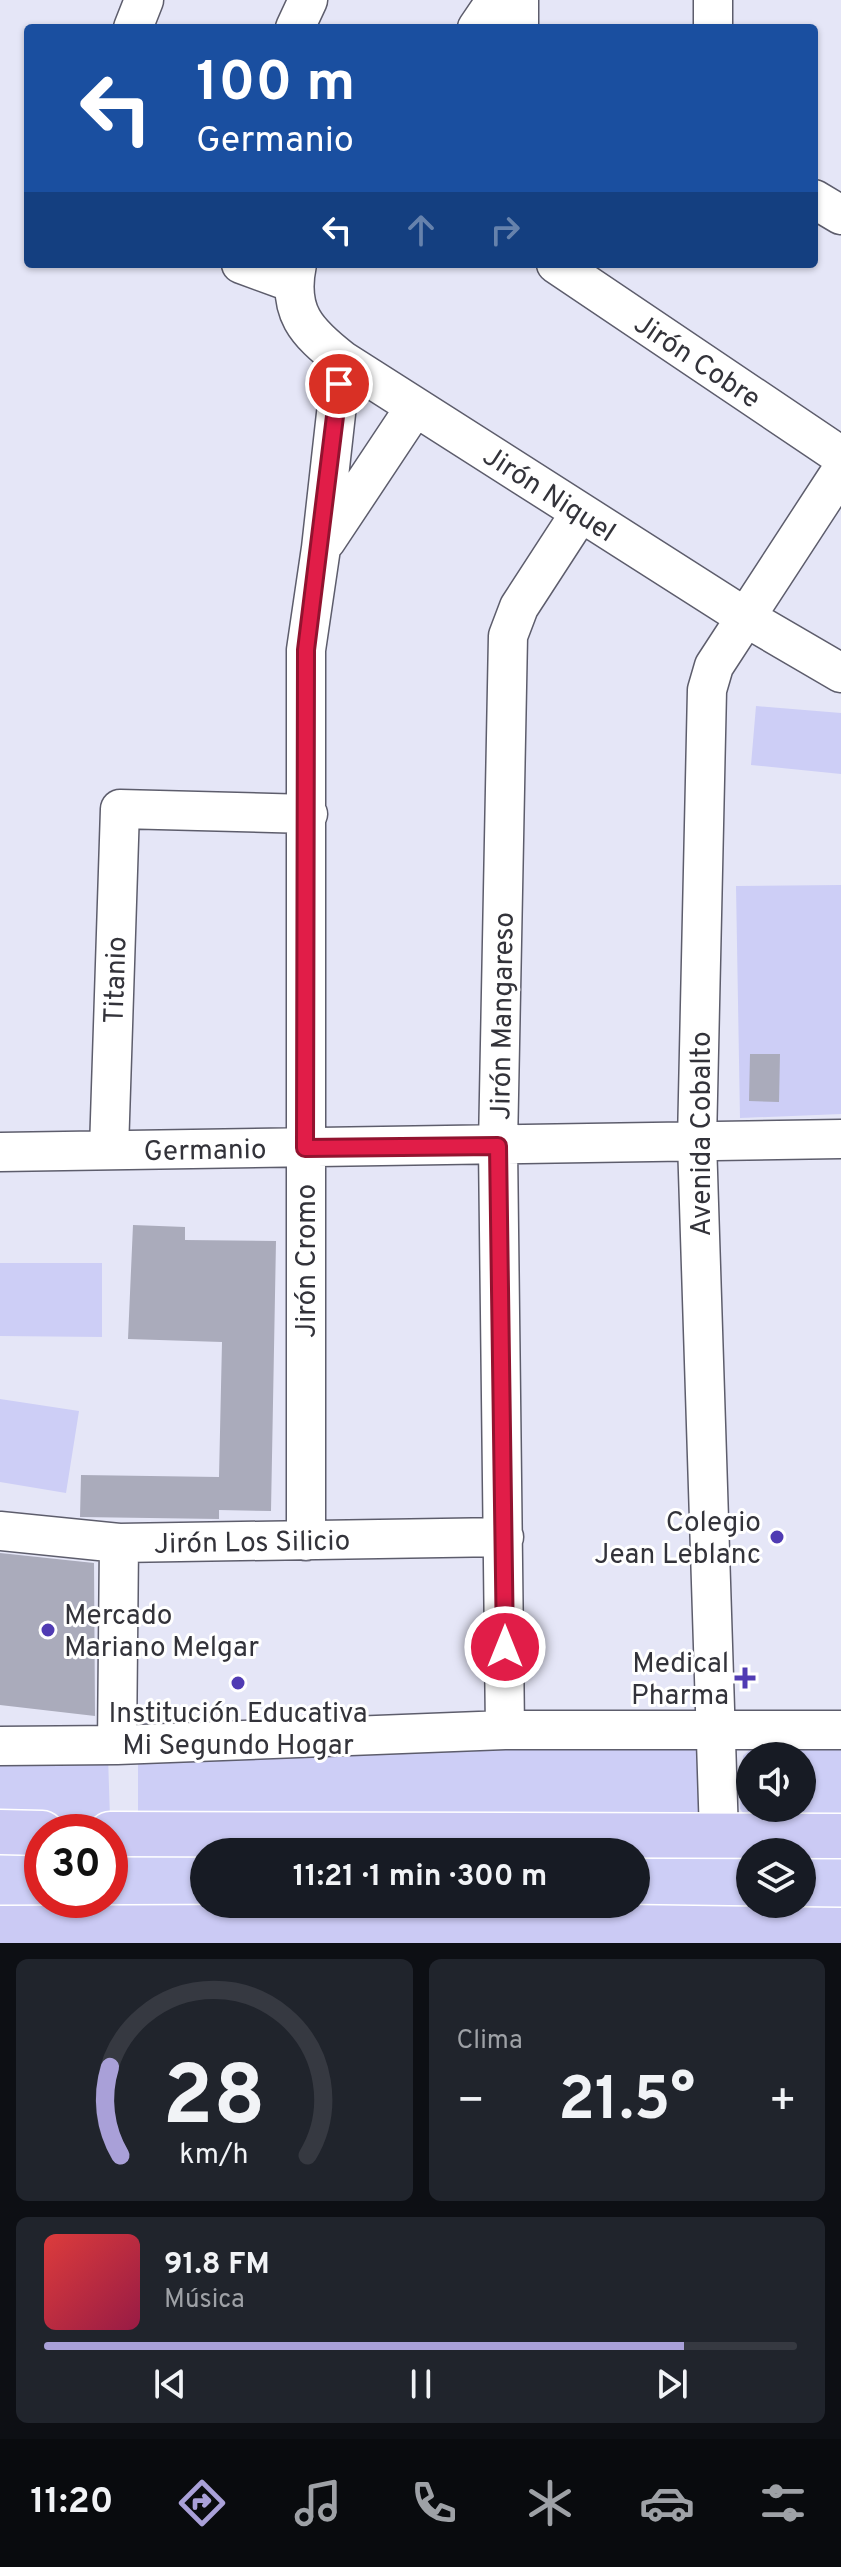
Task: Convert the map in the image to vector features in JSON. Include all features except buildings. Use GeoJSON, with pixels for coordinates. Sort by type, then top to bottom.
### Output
{"type":"FeatureCollection","features":[{"type":"Feature","properties":{"kind":"main road"},"geometry":{"type":"LineString","coordinates":[[0,1832],[24,1833]]}},
{"type":"Feature","properties":{"kind":"main road"},"geometry":{"type":"LineString","coordinates":[[128,1834],[841,1836]]}},
{"type":"Feature","properties":{"kind":"main road"},"geometry":{"type":"LineString","coordinates":[[0,1928],[555,1926],[841,1930]]}},
{"type":"Feature","properties":{"kind":"street"},"geometry":{"type":"LineString","coordinates":[[135,24],[144,0]]}},
{"type":"Feature","properties":{"kind":"street"},"geometry":{"type":"LineString","coordinates":[[297,24],[308,0]]}},
{"type":"Feature","properties":{"kind":"street"},"geometry":{"type":"LineString","coordinates":[[480,24],[496,0]]}},
{"type":"Feature","properties":{"kind":"street"},"geometry":{"type":"LineString","coordinates":[[519,0],[519,24]]}},
{"type":"Feature","properties":{"kind":"street"},"geometry":{"type":"LineString","coordinates":[[713,0],[713,24]]}},
{"type":"Feature","properties":{"kind":"street"},"geometry":{"type":"LineString","coordinates":[[818,201],[841,215]]}},
{"type":"Feature","properties":{"kind":"street"},"geometry":{"type":"LineString","coordinates":[[263,268],[295,274]]}},
{"type":"Feature","properties":{"kind":"street","name":"Jirón Cobre"},"geometry":{"type":"LineString","coordinates":[[562,268],[841,456]]}},
{"type":"Feature","properties":{"kind":"street","name":"Jirón Niquel"},"geometry":{"type":"LineString","coordinates":[[295,274],[297,310],[313,337],[342,360],[745,617],[841,673]]}},
{"type":"Feature","properties":{"kind":"street","name":"Jirón Cromo"},"geometry":{"type":"LineString","coordinates":[[306,1541],[306,650],[342,360]]}},
{"type":"Feature","properties":{"kind":"street"},"geometry":{"type":"LineString","coordinates":[[321,548],[415,407]]}},
{"type":"Feature","properties":{"kind":"street","name":"Avenida Cobalto"},"geometry":{"type":"LineString","coordinates":[[719,1835],[697,1141],[707,690],[714,666],[841,471]]}},
{"type":"Feature","properties":{"kind":"street","name":"Jirón Mangareso"},"geometry":{"type":"LineString","coordinates":[[505,1730],[498,1146],[508,636],[519,607],[580,513]]}},
{"type":"Feature","properties":{"kind":"street","name":"Titanio"},"geometry":{"type":"LineString","coordinates":[[109,1150],[120,809],[308,814]]}},
{"type":"Feature","properties":{"kind":"street","name":"Germanio"},"geometry":{"type":"LineString","coordinates":[[0,1152],[841,1139]]}},
{"type":"Feature","properties":{"kind":"street","name":"Jirón Los Silicio"},"geometry":{"type":"LineString","coordinates":[[0,1531],[119,1543],[504,1537]]}},
{"type":"Feature","properties":{"kind":"street"},"geometry":{"type":"LineString","coordinates":[[117,1745],[119,1543]]}},
{"type":"Feature","properties":{"kind":"street"},"geometry":{"type":"LineString","coordinates":[[0,1746],[117,1745],[505,1730],[841,1730]]}},
{"type":"Feature","properties":{"kind":"shaded area"},"geometry":{"type":"Polygon","coordinates":[[[756,706],[841,713],[841,774],[751,765],[756,706]]]}},
{"type":"Feature","properties":{"kind":"shaded area"},"geometry":{"type":"Polygon","coordinates":[[[841,885],[841,1114],[740,1118],[736,886],[841,885]]]}},
{"type":"Feature","properties":{"kind":"shaded area"},"geometry":{"type":"Polygon","coordinates":[[[0,1263],[102,1263],[102,1337],[0,1336],[0,1263]]]}},
{"type":"Feature","properties":{"kind":"shaded area"},"geometry":{"type":"Polygon","coordinates":[[[0,1399],[79,1411],[66,1493],[0,1482],[0,1399]]]}},
{"type":"Feature","properties":{"kind":"shaded area"},"geometry":{"type":"Polygon","coordinates":[[[691,1744],[701,1751],[703,1801],[699,1819],[138,1817],[138,1756],[691,1744]]]}},
{"type":"Feature","properties":{"kind":"shaded area"},"geometry":{"type":"Polygon","coordinates":[[[816,1746],[841,1746],[841,1821],[816,1821],[816,1746]]]}},
{"type":"Feature","properties":{"kind":"shaded area"},"geometry":{"type":"Polygon","coordinates":[[[108,1756],[110,1814],[0,1815],[0,1760],[108,1756]]]}},
{"type":"Feature","properties":{"kind":"shaded area"},"geometry":{"type":"Polygon","coordinates":[[[650,1848],[736,1848],[736,1918],[816,1918],[816,1848],[841,1848],[841,1919],[0,1918],[0,1849],[24,1849],[24,1918],[128,1918],[128,1849],[190,1849],[190,1918],[650,1918],[650,1848]]]}},
{"type":"Feature","properties":{"kind":"place","name":"Colegio Jean Leblanc"},"geometry":{"type":"Point","coordinates":[777,1537]}},
{"type":"Feature","properties":{"kind":"place","name":"Mercado Mariano Melgar"},"geometry":{"type":"Point","coordinates":[48,1630]}},
{"type":"Feature","properties":{"kind":"place","name":"Medical Pharma"},"geometry":{"type":"Point","coordinates":[745,1678]}},
{"type":"Feature","properties":{"kind":"place","name":"Institución Educativa Mi Segundo Hogar"},"geometry":{"type":"Point","coordinates":[238,1683]}},
{"type":"Feature","properties":{"kind":"route"},"geometry":{"type":"LineString","coordinates":[[339,384],[306,650],[305,1148],[498,1146],[505,1647]]}}]}
